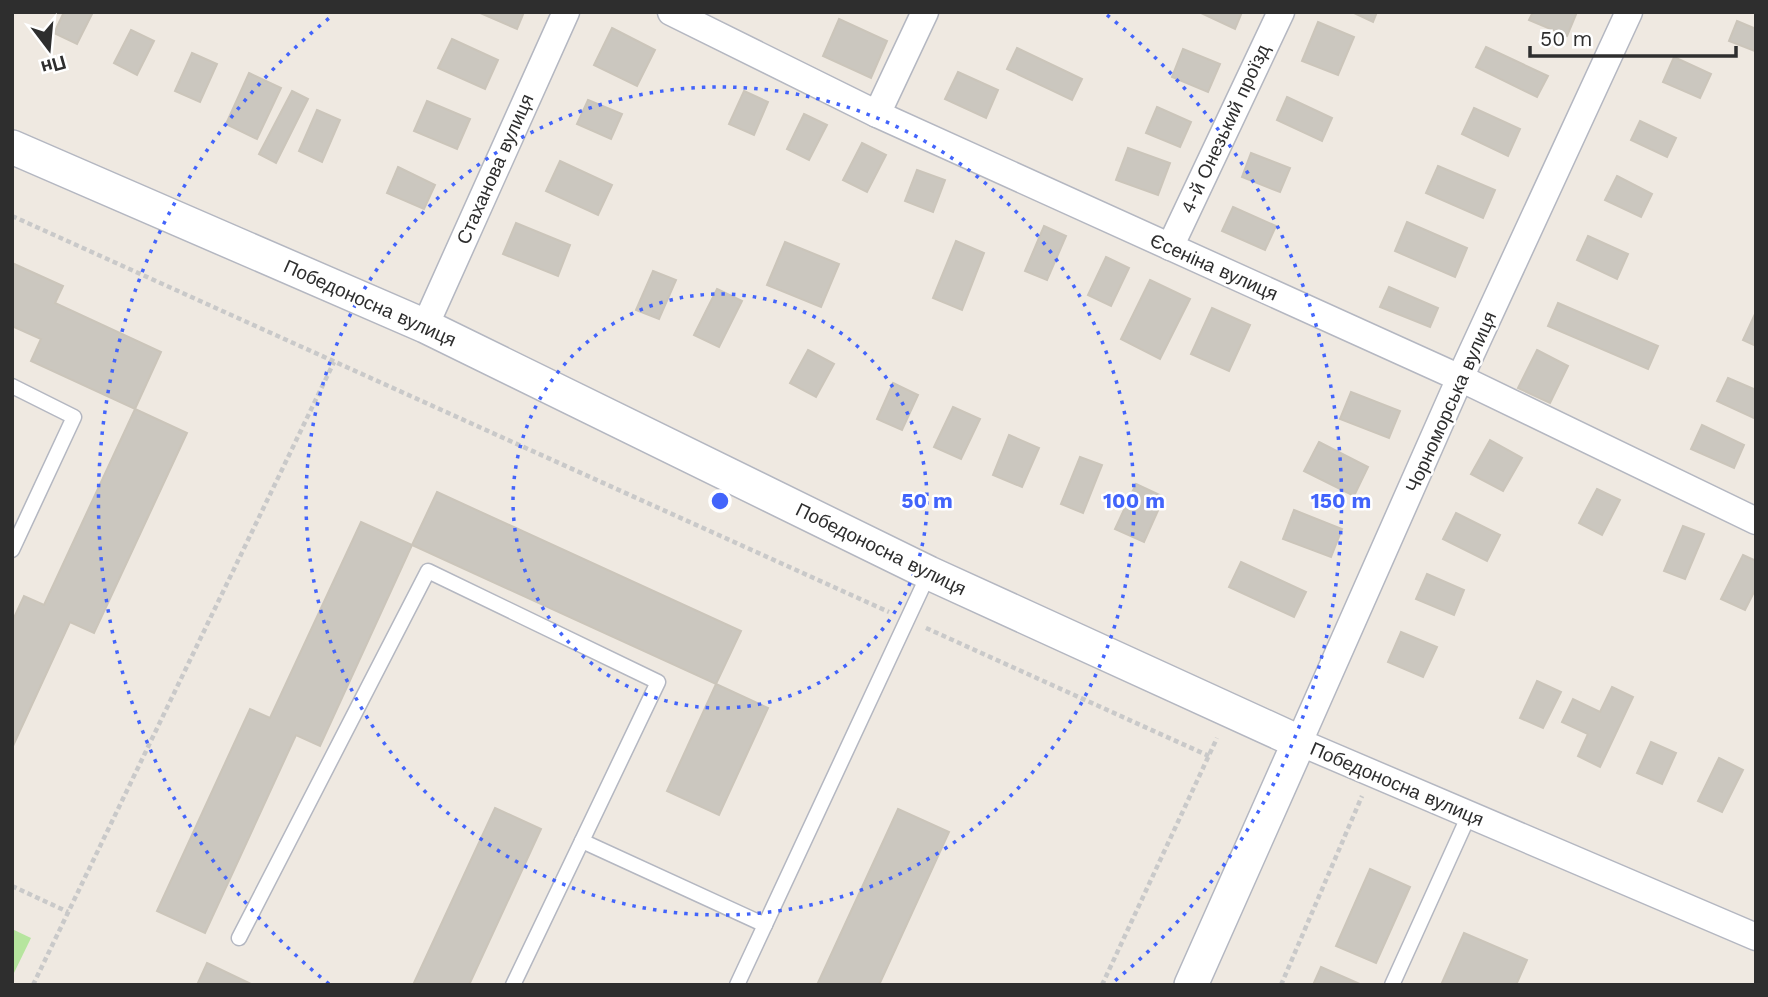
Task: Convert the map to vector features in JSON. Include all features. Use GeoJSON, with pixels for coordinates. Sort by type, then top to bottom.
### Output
{"type":"FeatureCollection","features":[{"type":"Feature","properties":{"kind":"street","name":"Стаханова вулиця"},"geometry":{"type":"LineString","coordinates":[[425,326],[566,12]]}},
{"type":"Feature","properties":{"kind":"street","name":"Єсеніна вулиця"},"geometry":{"type":"LineString","coordinates":[[671,12],[877,114],[1460,378],[1756,522]]}},
{"type":"Feature","properties":{"kind":"street"},"geometry":{"type":"LineString","coordinates":[[877,114],[925,12]]}},
{"type":"Feature","properties":{"kind":"street","name":"4-й Онезький проїзд"},"geometry":{"type":"LineString","coordinates":[[1170,247],[1280,12]]}},
{"type":"Feature","properties":{"kind":"street","name":"Чорноморська вулиця"},"geometry":{"type":"LineString","coordinates":[[1191,985],[1460,378],[1629,12]]}},
{"type":"Feature","properties":{"kind":"street","name":"Победоносна вулиця"},"geometry":{"type":"LineString","coordinates":[[12,147],[425,326],[929,573],[1230,711],[1756,937]]}},
{"type":"Feature","properties":{"kind":"lane"},"geometry":{"type":"LineString","coordinates":[[12,386],[74,417],[12,550]]}},
{"type":"Feature","properties":{"kind":"lane"},"geometry":{"type":"LineString","coordinates":[[239,938],[428,571],[658,682],[513,985]]}},
{"type":"Feature","properties":{"kind":"lane"},"geometry":{"type":"LineString","coordinates":[[737,985],[929,573]]}},
{"type":"Feature","properties":{"kind":"lane"},"geometry":{"type":"LineString","coordinates":[[1392,985],[1469,815]]}},
{"type":"Feature","properties":{"kind":"lane"},"geometry":{"type":"LineString","coordinates":[[582,841],[765,925]]}},
{"type":"Feature","properties":{"kind":"path"},"geometry":{"type":"LineString","coordinates":[[12,216],[1209,756]]}},
{"type":"Feature","properties":{"kind":"path"},"geometry":{"type":"LineString","coordinates":[[33,985],[334,362]]}},
{"type":"Feature","properties":{"kind":"path"},"geometry":{"type":"LineString","coordinates":[[1102,985],[1230,711]]}},
{"type":"Feature","properties":{"kind":"path"},"geometry":{"type":"LineString","coordinates":[[1281,985],[1372,774]]}},
{"type":"Feature","properties":{"kind":"path"},"geometry":{"type":"LineString","coordinates":[[12,886],[68,912]]}},
{"type":"Feature","properties":{"kind":"green space"},"geometry":{"type":"Polygon","coordinates":[[[12,929],[31,938],[12,977],[12,929]]]}},
{"type":"Feature","properties":{"kind":"building"},"geometry":{"type":"Polygon","coordinates":[[[64,12],[93,12],[77,44],[54,33],[64,12]]]}},
{"type":"Feature","properties":{"kind":"building"},"geometry":{"type":"Polygon","coordinates":[[[478,12],[524,12],[517,29],[478,12]]]}},
{"type":"Feature","properties":{"kind":"building"},"geometry":{"type":"Polygon","coordinates":[[[1199,12],[1242,12],[1235,29],[1199,12]]]}},
{"type":"Feature","properties":{"kind":"building"},"geometry":{"type":"Polygon","coordinates":[[[1352,12],[1377,12],[1373,22],[1352,12]]]}},
{"type":"Feature","properties":{"kind":"building"},"geometry":{"type":"Polygon","coordinates":[[[1533,12],[1577,12],[1567,36],[1529,20],[1533,12]]]}},
{"type":"Feature","properties":{"kind":"building"},"geometry":{"type":"Polygon","coordinates":[[[839,19],[887,41],[871,78],[823,56],[839,19]]]}},
{"type":"Feature","properties":{"kind":"building"},"geometry":{"type":"Polygon","coordinates":[[[1737,21],[1756,29],[1755,51],[1729,41],[1737,21]]]}},
{"type":"Feature","properties":{"kind":"building"},"geometry":{"type":"Polygon","coordinates":[[[1318,22],[1354,37],[1338,75],[1302,61],[1318,22]]]}},
{"type":"Feature","properties":{"kind":"building"},"geometry":{"type":"Polygon","coordinates":[[[612,28],[655,50],[637,86],[594,65],[612,28]]]}},
{"type":"Feature","properties":{"kind":"building"},"geometry":{"type":"Polygon","coordinates":[[[131,30],[154,41],[137,75],[114,63],[131,30]]]}},
{"type":"Feature","properties":{"kind":"building"},"geometry":{"type":"Polygon","coordinates":[[[452,39],[498,60],[485,89],[438,68],[452,39]]]}},
{"type":"Feature","properties":{"kind":"building"},"geometry":{"type":"Polygon","coordinates":[[[1486,47],[1548,76],[1537,97],[1476,67],[1486,47]]]}},
{"type":"Feature","properties":{"kind":"building"},"geometry":{"type":"Polygon","coordinates":[[[1017,48],[1082,79],[1072,100],[1007,69],[1017,48]]]}},
{"type":"Feature","properties":{"kind":"building"},"geometry":{"type":"Polygon","coordinates":[[[1183,49],[1220,64],[1208,92],[1172,77],[1183,49]]]}},
{"type":"Feature","properties":{"kind":"building"},"geometry":{"type":"Polygon","coordinates":[[[192,53],[217,64],[200,102],[175,91],[192,53]]]}},
{"type":"Feature","properties":{"kind":"building"},"geometry":{"type":"Polygon","coordinates":[[[1674,57],[1711,74],[1700,98],[1663,82],[1674,57]]]}},
{"type":"Feature","properties":{"kind":"building"},"geometry":{"type":"Polygon","coordinates":[[[958,72],[998,90],[986,118],[945,99],[958,72]]]}},
{"type":"Feature","properties":{"kind":"building"},"geometry":{"type":"Polygon","coordinates":[[[249,73],[281,88],[257,139],[226,124],[249,73]]]}},
{"type":"Feature","properties":{"kind":"building"},"geometry":{"type":"Polygon","coordinates":[[[292,91],[308,99],[276,163],[259,154],[292,91]]]}},
{"type":"Feature","properties":{"kind":"building"},"geometry":{"type":"Polygon","coordinates":[[[744,91],[768,102],[754,135],[729,124],[744,91]]]}},
{"type":"Feature","properties":{"kind":"building"},"geometry":{"type":"Polygon","coordinates":[[[1287,97],[1332,118],[1322,141],[1277,120],[1287,97]]]}},
{"type":"Feature","properties":{"kind":"building"},"geometry":{"type":"Polygon","coordinates":[[[588,100],[622,114],[611,139],[577,124],[588,100]]]}},
{"type":"Feature","properties":{"kind":"building"},"geometry":{"type":"Polygon","coordinates":[[[427,101],[470,119],[457,149],[414,131],[427,101]]]}},
{"type":"Feature","properties":{"kind":"building"},"geometry":{"type":"Polygon","coordinates":[[[1157,107],[1191,122],[1180,147],[1146,133],[1157,107]]]}},
{"type":"Feature","properties":{"kind":"building"},"geometry":{"type":"Polygon","coordinates":[[[1474,108],[1520,129],[1508,156],[1462,134],[1474,108]]]}},
{"type":"Feature","properties":{"kind":"building"},"geometry":{"type":"Polygon","coordinates":[[[317,110],[340,120],[322,162],[299,151],[317,110]]]}},
{"type":"Feature","properties":{"kind":"building"},"geometry":{"type":"Polygon","coordinates":[[[804,114],[827,125],[809,160],[787,149],[804,114]]]}},
{"type":"Feature","properties":{"kind":"building"},"geometry":{"type":"Polygon","coordinates":[[[1640,121],[1676,138],[1667,157],[1631,140],[1640,121]]]}},
{"type":"Feature","properties":{"kind":"building"},"geometry":{"type":"Polygon","coordinates":[[[862,143],[886,155],[867,192],[843,180],[862,143]]]}},
{"type":"Feature","properties":{"kind":"building"},"geometry":{"type":"Polygon","coordinates":[[[1128,148],[1170,163],[1158,195],[1116,180],[1128,148]]]}},
{"type":"Feature","properties":{"kind":"building"},"geometry":{"type":"Polygon","coordinates":[[[1251,153],[1290,168],[1280,192],[1242,177],[1251,153]]]}},
{"type":"Feature","properties":{"kind":"building"},"geometry":{"type":"Polygon","coordinates":[[[560,161],[612,185],[598,215],[546,191],[560,161]]]}},
{"type":"Feature","properties":{"kind":"building"},"geometry":{"type":"Polygon","coordinates":[[[1438,166],[1495,190],[1483,218],[1426,193],[1438,166]]]}},
{"type":"Feature","properties":{"kind":"building"},"geometry":{"type":"Polygon","coordinates":[[[398,167],[435,185],[424,209],[387,193],[398,167]]]}},
{"type":"Feature","properties":{"kind":"building"},"geometry":{"type":"Polygon","coordinates":[[[917,170],[945,180],[933,212],[905,201],[917,170]]]}},
{"type":"Feature","properties":{"kind":"building"},"geometry":{"type":"Polygon","coordinates":[[[1617,176],[1652,194],[1641,217],[1605,200],[1617,176]]]}},
{"type":"Feature","properties":{"kind":"building"},"geometry":{"type":"Polygon","coordinates":[[[1233,207],[1276,226],[1265,250],[1222,231],[1233,207]]]}},
{"type":"Feature","properties":{"kind":"building"},"geometry":{"type":"Polygon","coordinates":[[[1407,222],[1467,248],[1455,277],[1395,251],[1407,222]]]}},
{"type":"Feature","properties":{"kind":"building"},"geometry":{"type":"Polygon","coordinates":[[[516,223],[570,245],[558,276],[503,254],[516,223]]]}},
{"type":"Feature","properties":{"kind":"building"},"geometry":{"type":"Polygon","coordinates":[[[1044,226],[1066,236],[1047,280],[1025,271],[1044,226]]]}},
{"type":"Feature","properties":{"kind":"building"},"geometry":{"type":"Polygon","coordinates":[[[1588,236],[1628,254],[1617,279],[1577,260],[1588,236]]]}},
{"type":"Feature","properties":{"kind":"building"},"geometry":{"type":"Polygon","coordinates":[[[956,241],[984,253],[962,310],[933,298],[956,241]]]}},
{"type":"Feature","properties":{"kind":"building"},"geometry":{"type":"Polygon","coordinates":[[[785,242],[839,264],[821,307],[767,285],[785,242]]]}},
{"type":"Feature","properties":{"kind":"building"},"geometry":{"type":"Polygon","coordinates":[[[1106,257],[1129,268],[1111,306],[1088,295],[1106,257]]]}},
{"type":"Feature","properties":{"kind":"building"},"geometry":{"type":"Polygon","coordinates":[[[12,263],[63,286],[55,303],[161,352],[135,409],[31,361],[41,339],[12,326],[12,263]]]}},
{"type":"Feature","properties":{"kind":"building"},"geometry":{"type":"Polygon","coordinates":[[[653,271],[676,280],[659,319],[636,310],[653,271]]]}},
{"type":"Feature","properties":{"kind":"building"},"geometry":{"type":"Polygon","coordinates":[[[1150,280],[1190,299],[1160,359],[1121,339],[1150,280]]]}},
{"type":"Feature","properties":{"kind":"building"},"geometry":{"type":"Polygon","coordinates":[[[1389,287],[1438,308],[1430,327],[1380,307],[1389,287]]]}},
{"type":"Feature","properties":{"kind":"building"},"geometry":{"type":"Polygon","coordinates":[[[717,289],[742,301],[719,347],[694,335],[717,289]]]}},
{"type":"Feature","properties":{"kind":"building"},"geometry":{"type":"Polygon","coordinates":[[[1558,303],[1658,346],[1648,369],[1548,326],[1558,303]]]}},
{"type":"Feature","properties":{"kind":"building"},"geometry":{"type":"Polygon","coordinates":[[[1212,308],[1250,325],[1229,371],[1191,354],[1212,308]]]}},
{"type":"Feature","properties":{"kind":"building"},"geometry":{"type":"Polygon","coordinates":[[[1756,315],[1756,346],[1743,340],[1756,315]]]}},
{"type":"Feature","properties":{"kind":"building"},"geometry":{"type":"Polygon","coordinates":[[[808,350],[834,364],[816,397],[790,383],[808,350]]]}},
{"type":"Feature","properties":{"kind":"building"},"geometry":{"type":"Polygon","coordinates":[[[1537,350],[1568,366],[1550,403],[1518,388],[1537,350]]]}},
{"type":"Feature","properties":{"kind":"building"},"geometry":{"type":"Polygon","coordinates":[[[1728,378],[1756,390],[1756,419],[1717,401],[1728,378]]]}},
{"type":"Feature","properties":{"kind":"building"},"geometry":{"type":"Polygon","coordinates":[[[893,383],[918,395],[902,430],[877,419],[893,383]]]}},
{"type":"Feature","properties":{"kind":"building"},"geometry":{"type":"Polygon","coordinates":[[[1351,392],[1400,411],[1389,438],[1340,419],[1351,392]]]}},
{"type":"Feature","properties":{"kind":"building"},"geometry":{"type":"Polygon","coordinates":[[[953,407],[980,419],[961,459],[934,447],[953,407]]]}},
{"type":"Feature","properties":{"kind":"building"},"geometry":{"type":"Polygon","coordinates":[[[135,409],[187,433],[94,633],[70,622],[12,748],[12,622],[24,596],[44,605],[135,409]]]}},
{"type":"Feature","properties":{"kind":"building"},"geometry":{"type":"Polygon","coordinates":[[[1702,425],[1744,445],[1734,468],[1691,449],[1702,425]]]}},
{"type":"Feature","properties":{"kind":"building"},"geometry":{"type":"Polygon","coordinates":[[[1009,435],[1039,448],[1022,487],[993,475],[1009,435]]]}},
{"type":"Feature","properties":{"kind":"building"},"geometry":{"type":"Polygon","coordinates":[[[1490,440],[1522,458],[1503,491],[1471,474],[1490,440]]]}},
{"type":"Feature","properties":{"kind":"building"},"geometry":{"type":"Polygon","coordinates":[[[1319,442],[1368,467],[1354,496],[1304,471],[1319,442]]]}},
{"type":"Feature","properties":{"kind":"building"},"geometry":{"type":"Polygon","coordinates":[[[1080,457],[1102,465],[1083,513],[1061,504],[1080,457]]]}},
{"type":"Feature","properties":{"kind":"building"},"geometry":{"type":"Polygon","coordinates":[[[1136,484],[1164,497],[1144,542],[1115,529],[1136,484]]]}},
{"type":"Feature","properties":{"kind":"building"},"geometry":{"type":"Polygon","coordinates":[[[1597,489],[1620,500],[1602,535],[1579,523],[1597,489]]]}},
{"type":"Feature","properties":{"kind":"building"},"geometry":{"type":"Polygon","coordinates":[[[437,492],[741,631],[716,684],[412,545],[437,492]]]}},
{"type":"Feature","properties":{"kind":"building"},"geometry":{"type":"Polygon","coordinates":[[[1294,510],[1342,529],[1331,557],[1283,539],[1294,510]]]}},
{"type":"Feature","properties":{"kind":"building"},"geometry":{"type":"Polygon","coordinates":[[[1456,513],[1500,535],[1487,561],[1443,539],[1456,513]]]}},
{"type":"Feature","properties":{"kind":"building"},"geometry":{"type":"Polygon","coordinates":[[[361,522],[412,545],[320,746],[296,735],[205,933],[157,911],[250,709],[270,718],[361,522]]]}},
{"type":"Feature","properties":{"kind":"building"},"geometry":{"type":"Polygon","coordinates":[[[1683,526],[1704,534],[1685,579],[1664,571],[1683,526]]]}},
{"type":"Feature","properties":{"kind":"building"},"geometry":{"type":"Polygon","coordinates":[[[1743,555],[1756,561],[1756,588],[1745,610],[1721,599],[1743,555]]]}},
{"type":"Feature","properties":{"kind":"building"},"geometry":{"type":"Polygon","coordinates":[[[1241,562],[1306,592],[1294,617],[1229,587],[1241,562]]]}},
{"type":"Feature","properties":{"kind":"building"},"geometry":{"type":"Polygon","coordinates":[[[1427,574],[1464,590],[1454,615],[1416,599],[1427,574]]]}},
{"type":"Feature","properties":{"kind":"building"},"geometry":{"type":"Polygon","coordinates":[[[1401,632],[1437,647],[1423,677],[1388,662],[1401,632]]]}},
{"type":"Feature","properties":{"kind":"building"},"geometry":{"type":"Polygon","coordinates":[[[1537,681],[1561,692],[1543,728],[1520,718],[1537,681]]]}},
{"type":"Feature","properties":{"kind":"building"},"geometry":{"type":"Polygon","coordinates":[[[716,684],[768,708],[719,815],[667,791],[716,684]]]}},
{"type":"Feature","properties":{"kind":"building"},"geometry":{"type":"Polygon","coordinates":[[[1612,687],[1633,697],[1600,767],[1578,756],[1588,734],[1562,722],[1573,699],[1600,712],[1612,687]]]}},
{"type":"Feature","properties":{"kind":"building"},"geometry":{"type":"Polygon","coordinates":[[[1651,742],[1676,753],[1662,784],[1637,773],[1651,742]]]}},
{"type":"Feature","properties":{"kind":"building"},"geometry":{"type":"Polygon","coordinates":[[[1719,758],[1743,770],[1722,812],[1698,801],[1719,758]]]}},
{"type":"Feature","properties":{"kind":"building"},"geometry":{"type":"Polygon","coordinates":[[[495,808],[541,829],[469,985],[413,985],[495,808]]]}},
{"type":"Feature","properties":{"kind":"building"},"geometry":{"type":"Polygon","coordinates":[[[898,809],[949,832],[879,985],[817,985],[898,809]]]}},
{"type":"Feature","properties":{"kind":"building"},"geometry":{"type":"Polygon","coordinates":[[[1370,869],[1410,887],[1376,963],[1336,946],[1370,869]]]}},
{"type":"Feature","properties":{"kind":"building"},"geometry":{"type":"Polygon","coordinates":[[[1464,933],[1527,960],[1516,985],[1441,985],[1464,933]]]}},
{"type":"Feature","properties":{"kind":"building"},"geometry":{"type":"Polygon","coordinates":[[[207,963],[253,985],[197,985],[207,963]]]}},
{"type":"Feature","properties":{"kind":"building"},"geometry":{"type":"Polygon","coordinates":[[[1321,967],[1362,985],[1313,985],[1321,967]]]}}]}
